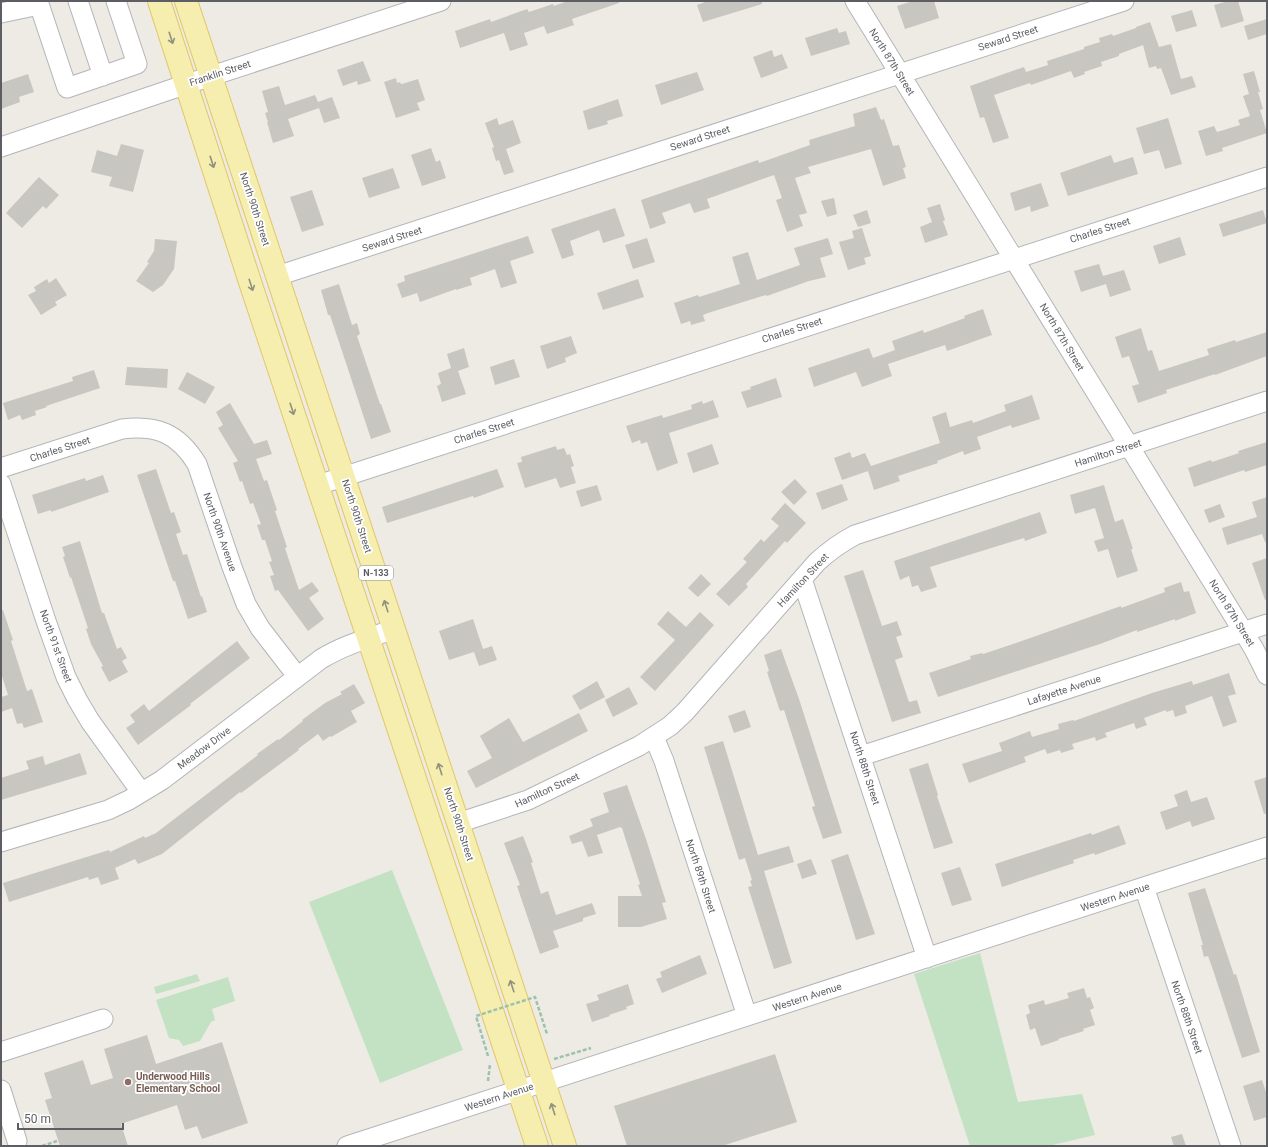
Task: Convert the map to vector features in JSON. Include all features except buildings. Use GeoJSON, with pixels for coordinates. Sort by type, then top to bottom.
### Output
{"type":"FeatureCollection","features":[{"type":"Feature","properties":{"kind":"main road","name":"N-133"},"geometry":{"type":"LineString","coordinates":[[159,1],[251,285],[537,1146]]}},
{"type":"Feature","properties":{"kind":"main road","name":"North 90th Street"},"geometry":{"type":"LineString","coordinates":[[186,1],[565,1146]]}},
{"type":"Feature","properties":{"kind":"street"},"geometry":{"type":"LineString","coordinates":[[78,1],[103,76]]}},
{"type":"Feature","properties":{"kind":"street"},"geometry":{"type":"LineString","coordinates":[[1,12],[38,3],[67,88],[137,64],[116,1]]}},
{"type":"Feature","properties":{"kind":"street","name":"Franklin Street"},"geometry":{"type":"LineString","coordinates":[[1,147],[210,76],[441,1]]}},
{"type":"Feature","properties":{"kind":"street","name":"North 87th Street"},"geometry":{"type":"LineString","coordinates":[[854,1],[1254,649],[1267,675]]}},
{"type":"Feature","properties":{"kind":"street","name":"Seward Street"},"geometry":{"type":"LineString","coordinates":[[277,276],[1124,1]]}},
{"type":"Feature","properties":{"kind":"street","name":"Charles Street"},"geometry":{"type":"LineString","coordinates":[[318,485],[1267,176]]}},
{"type":"Feature","properties":{"kind":"street","name":"Hamilton Street"},"geometry":{"type":"LineString","coordinates":[[458,823],[528,800],[639,746],[670,726],[685,712],[802,579],[829,551],[841,542],[855,535],[1267,401]]}},
{"type":"Feature","properties":{"kind":"street","name":"North 90th Avenue"},"geometry":{"type":"LineString","coordinates":[[118,430],[139,427],[152,429],[169,435],[181,443],[190,453],[197,464],[246,604],[260,628],[297,676]]}},
{"type":"Feature","properties":{"kind":"street","name":"Charles Street"},"geometry":{"type":"LineString","coordinates":[[1,468],[118,430]]}},
{"type":"Feature","properties":{"kind":"street","name":"North 91st Street"},"geometry":{"type":"LineString","coordinates":[[1,484],[66,677],[90,721],[131,776],[141,792]]}},
{"type":"Feature","properties":{"kind":"street","name":"North 88th Street"},"geometry":{"type":"LineString","coordinates":[[802,579],[927,958]]}},
{"type":"Feature","properties":{"kind":"street","name":"Lafayette Avenue"},"geometry":{"type":"LineString","coordinates":[[861,756],[1267,624]]}},
{"type":"Feature","properties":{"kind":"street","name":"Meadow Drive"},"geometry":{"type":"LineString","coordinates":[[1,842],[108,810],[129,800],[162,780],[321,659],[336,650],[394,629]]}},
{"type":"Feature","properties":{"kind":"street","name":"North 89th Street"},"geometry":{"type":"LineString","coordinates":[[654,737],[664,761],[747,1016]]}},
{"type":"Feature","properties":{"kind":"street","name":"Western Avenue"},"geometry":{"type":"LineString","coordinates":[[347,1146],[1267,847]]}},
{"type":"Feature","properties":{"kind":"street","name":"North 88th Street"},"geometry":{"type":"LineString","coordinates":[[1144,887],[1231,1146]]}},
{"type":"Feature","properties":{"kind":"street"},"geometry":{"type":"LineString","coordinates":[[1,1052],[103,1019]]}},
{"type":"Feature","properties":{"kind":"street"},"geometry":{"type":"LineString","coordinates":[[1,1090],[17,1141]]}},
{"type":"Feature","properties":{"kind":"path"},"geometry":{"type":"LineString","coordinates":[[488,1081],[490,1065],[476,1016],[535,997],[547,1034]]}},
{"type":"Feature","properties":{"kind":"path"},"geometry":{"type":"LineString","coordinates":[[42,1146],[57,1141]]}},
{"type":"Feature","properties":{"kind":"green space"},"geometry":{"type":"Polygon","coordinates":[[[392,870],[463,1050],[380,1083],[309,902],[392,870]]]}},
{"type":"Feature","properties":{"kind":"green space"},"geometry":{"type":"Polygon","coordinates":[[[980,953],[1018,1102],[1082,1094],[1095,1135],[1048,1146],[970,1146],[914,974],[980,953]]]}},
{"type":"Feature","properties":{"kind":"green space"},"geometry":{"type":"Polygon","coordinates":[[[197,974],[200,981],[156,994],[154,987],[197,974]]]}},
{"type":"Feature","properties":{"kind":"green space"},"geometry":{"type":"Polygon","coordinates":[[[228,977],[235,1001],[212,1009],[215,1020],[211,1022],[200,1041],[183,1046],[179,1040],[169,1038],[156,1000],[228,977]]]}},
{"type":"Feature","properties":{"kind":"place","name":"Underwood Hills Elementary School"},"geometry":{"type":"Point","coordinates":[128,1082]}}]}
